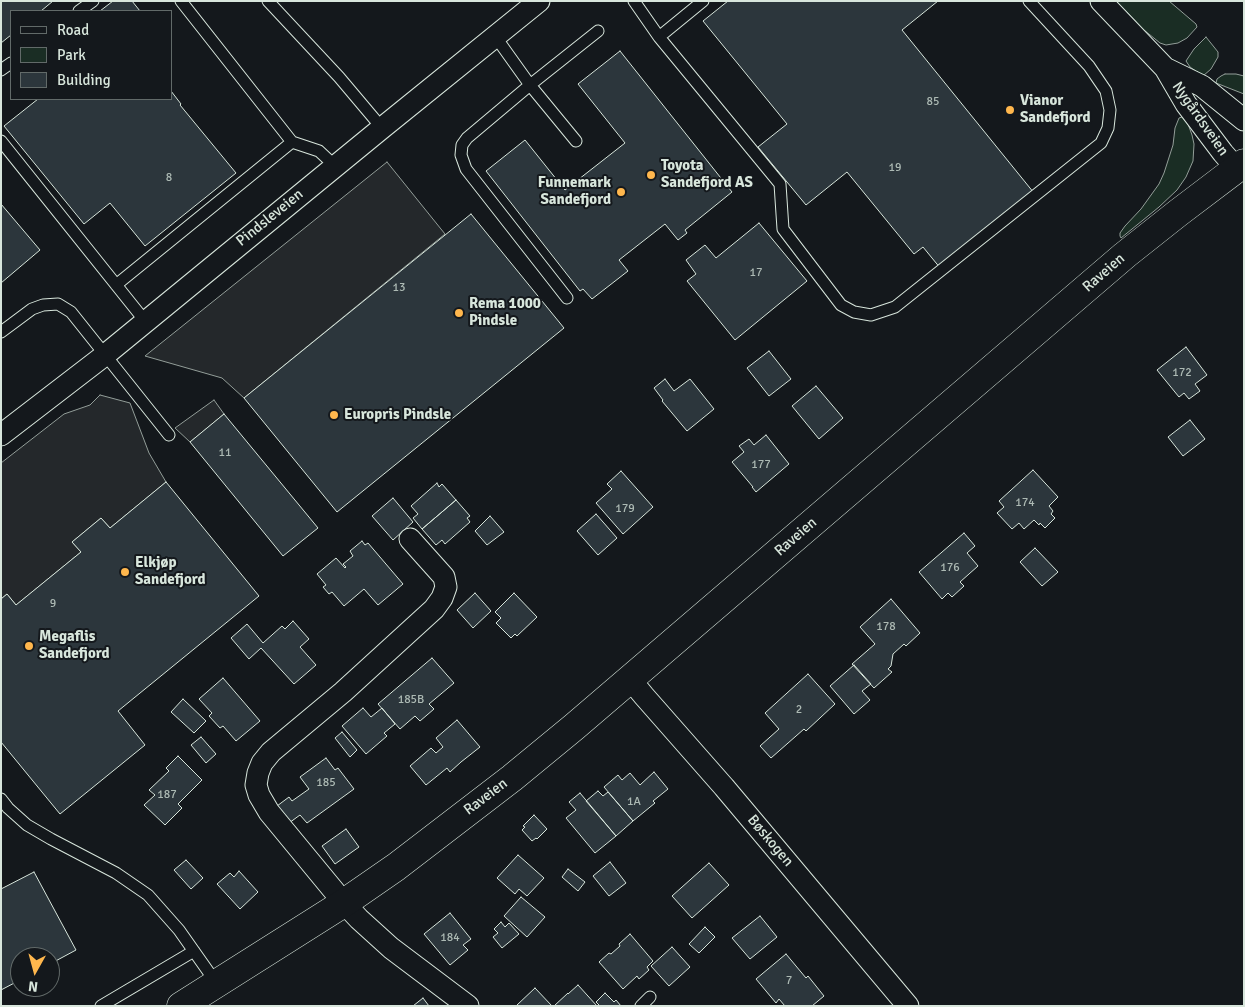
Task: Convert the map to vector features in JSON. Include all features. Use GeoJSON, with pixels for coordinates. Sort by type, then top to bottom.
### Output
{"type":"FeatureCollection","features":[{"type":"Feature","properties":{"kind":"main road","name":"Raveien"},"geometry":{"type":"LineString","coordinates":[[181,1006],[344,903],[499,788],[560,739],[1125,255],[1240,166]]}},
{"type":"Feature","properties":{"kind":"street","name":"Pindsleveien"},"geometry":{"type":"LineString","coordinates":[[1,435],[145,321],[539,1]]}},
{"type":"Feature","properties":{"kind":"street","name":"Nygårdsveien"},"geometry":{"type":"LineString","coordinates":[[1101,1],[1165,68],[1186,104],[1223,154],[1240,166]]}},
{"type":"Feature","properties":{"kind":"street","name":"Nygårdsveien"},"geometry":{"type":"LineString","coordinates":[[1165,68],[1202,86],[1244,120]]}},
{"type":"Feature","properties":{"kind":"street"},"geometry":{"type":"LineString","coordinates":[[410,539],[444,577],[446,587],[442,598],[434,609],[343,692],[271,752],[262,763],[256,785],[259,795],[269,812],[359,919],[391,948],[468,1006]]}},
{"type":"Feature","properties":{"kind":"street","name":"Bøskogen"},"geometry":{"type":"LineString","coordinates":[[630,679],[724,787],[908,1006]]}},
{"type":"Feature","properties":{"kind":"lane"},"geometry":{"type":"LineString","coordinates":[[80,10],[92,1]]}},
{"type":"Feature","properties":{"kind":"lane"},"geometry":{"type":"LineString","coordinates":[[181,1],[292,142],[319,151],[335,166]]}},
{"type":"Feature","properties":{"kind":"lane"},"geometry":{"type":"LineString","coordinates":[[268,1],[382,128]]}},
{"type":"Feature","properties":{"kind":"lane"},"geometry":{"type":"LineString","coordinates":[[634,1],[659,37],[780,184],[783,230],[841,305],[854,312],[871,314],[895,307],[1101,143],[1108,128],[1110,110],[1106,91],[1088,66],[1029,1]]}},
{"type":"Feature","properties":{"kind":"lane"},"geometry":{"type":"LineString","coordinates":[[659,37],[703,1]]}},
{"type":"Feature","properties":{"kind":"lane"},"geometry":{"type":"LineString","coordinates":[[566,298],[466,169],[460,155],[462,145],[467,138],[530,85],[598,32]]}},
{"type":"Feature","properties":{"kind":"lane"},"geometry":{"type":"LineString","coordinates":[[495,36],[530,85],[576,141]]}},
{"type":"Feature","properties":{"kind":"lane"},"geometry":{"type":"LineString","coordinates":[[1,141],[145,321]]}},
{"type":"Feature","properties":{"kind":"lane"},"geometry":{"type":"LineString","coordinates":[[116,285],[292,142]]}},
{"type":"Feature","properties":{"kind":"lane"},"geometry":{"type":"LineString","coordinates":[[1,332],[32,309],[43,305],[58,304],[71,312],[169,435]]}},
{"type":"Feature","properties":{"kind":"lane"},"geometry":{"type":"LineString","coordinates":[[1,799],[8,808],[28,825],[51,839],[116,872],[148,895],[179,930],[217,984]]}},
{"type":"Feature","properties":{"kind":"lane"},"geometry":{"type":"LineString","coordinates":[[100,1006],[194,951]]}},
{"type":"Feature","properties":{"kind":"lane"},"geometry":{"type":"LineString","coordinates":[[641,1006],[650,997]]}},
{"type":"Feature","properties":{"kind":"green space"},"geometry":{"type":"Polygon","coordinates":[[[1116,1],[1169,1],[1196,24],[1197,27],[1187,38],[1178,43],[1166,45],[1160,43],[1144,30],[1116,1]]]}},
{"type":"Feature","properties":{"kind":"green space"},"geometry":{"type":"Polygon","coordinates":[[[1206,37],[1218,52],[1218,57],[1211,69],[1203,76],[1190,67],[1186,61],[1194,49],[1206,37]]]}},
{"type":"Feature","properties":{"kind":"green space"},"geometry":{"type":"Polygon","coordinates":[[[1225,74],[1244,76],[1244,94],[1216,83],[1217,79],[1225,74]]]}},
{"type":"Feature","properties":{"kind":"green space"},"geometry":{"type":"Polygon","coordinates":[[[1182,117],[1188,124],[1194,144],[1193,161],[1186,177],[1177,190],[1159,207],[1121,238],[1120,233],[1159,184],[1173,145],[1175,128],[1179,118],[1182,117]]]}},
{"type":"Feature","properties":{"kind":"shaded area"},"geometry":{"type":"Polygon","coordinates":[[[387,162],[445,234],[244,398],[222,378],[145,356],[387,162]]]}},
{"type":"Feature","properties":{"kind":"shaded area"},"geometry":{"type":"Polygon","coordinates":[[[100,395],[130,403],[149,453],[166,482],[110,528],[101,518],[72,542],[81,552],[16,605],[7,594],[1,599],[1,463],[64,414],[90,405],[100,395]]]}},
{"type":"Feature","properties":{"kind":"shaded area"},"geometry":{"type":"Polygon","coordinates":[[[214,400],[224,414],[190,442],[175,428],[214,400]]]}},
{"type":"Feature","properties":{"kind":"building"},"geometry":{"type":"Polygon","coordinates":[[[1,1],[53,1],[42,10],[10,10],[10,36],[1,43],[1,1]]]}},
{"type":"Feature","properties":{"kind":"building"},"geometry":{"type":"Polygon","coordinates":[[[113,1],[132,1],[139,10],[101,10],[113,1]]]}},
{"type":"Feature","properties":{"kind":"building"},"geometry":{"type":"Polygon","coordinates":[[[728,1],[938,1],[902,30],[1034,193],[941,269],[923,247],[914,254],[847,172],[806,205],[758,147],[787,124],[703,21],[728,1]]]}},
{"type":"Feature","properties":{"kind":"building","name":"Toyota Sandefjord AS"},"geometry":{"type":"Polygon","coordinates":[[[620,51],[732,192],[685,230],[687,233],[678,240],[665,224],[619,260],[628,271],[592,299],[583,289],[580,291],[486,171],[525,140],[565,190],[625,143],[578,84],[620,51]]]}},
{"type":"Feature","properties":{"kind":"building"},"geometry":{"type":"Polygon","coordinates":[[[172,92],[180,105],[236,173],[145,246],[110,203],[84,224],[4,126],[37,100],[172,100],[172,92]]]}},
{"type":"Feature","properties":{"kind":"building"},"geometry":{"type":"Polygon","coordinates":[[[1,204],[40,250],[1,283],[1,204]]]}},
{"type":"Feature","properties":{"kind":"building"},"geometry":{"type":"Polygon","coordinates":[[[471,214],[564,328],[337,512],[244,398],[471,214]]]}},
{"type":"Feature","properties":{"kind":"building"},"geometry":{"type":"Polygon","coordinates":[[[759,223],[807,281],[735,340],[687,281],[696,274],[686,260],[705,245],[716,258],[759,223]]]}},
{"type":"Feature","properties":{"kind":"building"},"geometry":{"type":"Polygon","coordinates":[[[1186,347],[1207,375],[1195,384],[1200,391],[1189,399],[1184,393],[1179,397],[1157,370],[1186,347]]]}},
{"type":"Feature","properties":{"kind":"building"},"geometry":{"type":"Polygon","coordinates":[[[769,351],[791,379],[769,396],[747,368],[769,351]]]}},
{"type":"Feature","properties":{"kind":"building"},"geometry":{"type":"Polygon","coordinates":[[[665,379],[674,391],[690,379],[714,409],[687,431],[662,401],[654,388],[665,379]]]}},
{"type":"Feature","properties":{"kind":"building"},"geometry":{"type":"Polygon","coordinates":[[[816,386],[843,418],[819,439],[792,406],[816,386]]]}},
{"type":"Feature","properties":{"kind":"building"},"geometry":{"type":"Polygon","coordinates":[[[224,414],[318,528],[283,556],[190,442],[224,414]]]}},
{"type":"Feature","properties":{"kind":"building"},"geometry":{"type":"Polygon","coordinates":[[[1190,420],[1205,439],[1183,456],[1168,437],[1190,420]]]}},
{"type":"Feature","properties":{"kind":"building"},"geometry":{"type":"Polygon","coordinates":[[[766,435],[789,464],[756,492],[732,462],[744,452],[739,446],[749,439],[754,445],[766,435]]]}},
{"type":"Feature","properties":{"kind":"building"},"geometry":{"type":"Polygon","coordinates":[[[1033,470],[1058,497],[1049,506],[1053,511],[1051,514],[1055,518],[1045,528],[1034,520],[1024,529],[1019,523],[1012,529],[997,513],[1004,507],[999,501],[1033,470]]]}},
{"type":"Feature","properties":{"kind":"building"},"geometry":{"type":"Polygon","coordinates":[[[621,471],[653,507],[623,534],[596,503],[612,489],[607,484],[621,471]]]}},
{"type":"Feature","properties":{"kind":"building"},"geometry":{"type":"Polygon","coordinates":[[[166,482],[259,596],[118,711],[145,745],[60,814],[1,742],[1,599],[7,594],[16,605],[81,552],[72,542],[101,518],[110,528],[166,482]]]}},
{"type":"Feature","properties":{"kind":"building"},"geometry":{"type":"Polygon","coordinates":[[[437,483],[439,487],[442,484],[456,500],[422,529],[413,518],[418,514],[411,506],[437,483]]]}},
{"type":"Feature","properties":{"kind":"building"},"geometry":{"type":"Polygon","coordinates":[[[393,498],[413,522],[393,540],[372,516],[393,498]]]}},
{"type":"Feature","properties":{"kind":"building"},"geometry":{"type":"Polygon","coordinates":[[[456,500],[470,516],[467,518],[470,522],[445,544],[442,540],[436,545],[422,529],[456,500]]]}},
{"type":"Feature","properties":{"kind":"building"},"geometry":{"type":"Polygon","coordinates":[[[596,514],[617,538],[598,555],[577,531],[596,514]]]}},
{"type":"Feature","properties":{"kind":"building"},"geometry":{"type":"Polygon","coordinates":[[[490,516],[504,532],[487,545],[475,531],[490,516]]]}},
{"type":"Feature","properties":{"kind":"building"},"geometry":{"type":"Polygon","coordinates":[[[964,533],[975,546],[967,553],[978,566],[960,582],[964,586],[952,597],[948,593],[942,599],[919,572],[964,533]]]}},
{"type":"Feature","properties":{"kind":"building"},"geometry":{"type":"Polygon","coordinates":[[[362,541],[365,545],[368,543],[403,584],[378,605],[364,589],[344,606],[332,592],[329,594],[323,587],[326,585],[317,574],[336,558],[345,568],[343,564],[353,556],[350,551],[362,541]]]}},
{"type":"Feature","properties":{"kind":"building"},"geometry":{"type":"Polygon","coordinates":[[[1035,548],[1058,572],[1042,586],[1020,562],[1035,548]]]}},
{"type":"Feature","properties":{"kind":"building"},"geometry":{"type":"Polygon","coordinates":[[[475,593],[491,611],[473,628],[457,610],[475,593]]]}},
{"type":"Feature","properties":{"kind":"building"},"geometry":{"type":"Polygon","coordinates":[[[514,593],[537,617],[517,636],[515,634],[511,638],[496,623],[501,618],[495,612],[514,593]]]}},
{"type":"Feature","properties":{"kind":"building"},"geometry":{"type":"Polygon","coordinates":[[[891,599],[920,633],[906,646],[904,644],[893,654],[891,666],[888,669],[892,672],[874,688],[852,664],[875,644],[860,627],[891,599]]]}},
{"type":"Feature","properties":{"kind":"building"},"geometry":{"type":"Polygon","coordinates":[[[293,621],[309,639],[300,647],[316,665],[294,684],[261,648],[249,659],[231,638],[247,624],[263,643],[282,626],[285,629],[293,621]]]}},
{"type":"Feature","properties":{"kind":"building"},"geometry":{"type":"Polygon","coordinates":[[[432,658],[454,683],[429,704],[434,709],[420,721],[415,716],[400,729],[378,704],[432,658]]]}},
{"type":"Feature","properties":{"kind":"building"},"geometry":{"type":"Polygon","coordinates":[[[854,665],[871,684],[862,691],[870,700],[854,714],[830,686],[854,665]]]}},
{"type":"Feature","properties":{"kind":"building"},"geometry":{"type":"Polygon","coordinates":[[[808,674],[835,704],[806,731],[804,729],[771,758],[760,746],[779,729],[765,713],[808,674]]]}},
{"type":"Feature","properties":{"kind":"building"},"geometry":{"type":"Polygon","coordinates":[[[223,678],[260,721],[236,741],[223,726],[220,728],[209,716],[212,713],[199,699],[223,678]]]}},
{"type":"Feature","properties":{"kind":"building"},"geometry":{"type":"Polygon","coordinates":[[[183,699],[206,721],[194,733],[171,712],[183,699]]]}},
{"type":"Feature","properties":{"kind":"building"},"geometry":{"type":"Polygon","coordinates":[[[363,708],[371,717],[382,708],[395,724],[384,733],[387,736],[366,754],[342,726],[363,708]]]}},
{"type":"Feature","properties":{"kind":"building"},"geometry":{"type":"Polygon","coordinates":[[[457,720],[480,747],[450,772],[447,768],[426,785],[410,766],[431,748],[436,753],[443,747],[436,738],[457,720]]]}},
{"type":"Feature","properties":{"kind":"building"},"geometry":{"type":"Polygon","coordinates":[[[342,732],[357,750],[350,757],[335,738],[342,732]]]}},
{"type":"Feature","properties":{"kind":"building"},"geometry":{"type":"Polygon","coordinates":[[[201,737],[216,754],[206,763],[191,745],[201,737]]]}},
{"type":"Feature","properties":{"kind":"building"},"geometry":{"type":"Polygon","coordinates":[[[178,756],[202,780],[178,804],[182,808],[165,825],[144,805],[155,795],[149,790],[169,771],[166,768],[178,756]]]}},
{"type":"Feature","properties":{"kind":"building"},"geometry":{"type":"Polygon","coordinates":[[[326,758],[335,770],[338,768],[354,789],[307,823],[300,815],[289,823],[277,806],[289,797],[292,801],[309,789],[300,777],[326,758]]]}},
{"type":"Feature","properties":{"kind":"building"},"geometry":{"type":"Polygon","coordinates":[[[654,772],[668,789],[653,801],[655,803],[633,821],[604,787],[618,775],[622,780],[630,773],[640,785],[654,772]]]}},
{"type":"Feature","properties":{"kind":"building"},"geometry":{"type":"Polygon","coordinates":[[[598,791],[603,796],[608,792],[633,821],[616,836],[586,801],[598,791]]]}},
{"type":"Feature","properties":{"kind":"building"},"geometry":{"type":"Polygon","coordinates":[[[580,793],[616,836],[595,853],[566,818],[576,810],[569,802],[580,793]]]}},
{"type":"Feature","properties":{"kind":"building"},"geometry":{"type":"Polygon","coordinates":[[[534,815],[547,829],[537,839],[532,841],[522,830],[525,827],[523,826],[534,815]]]}},
{"type":"Feature","properties":{"kind":"building"},"geometry":{"type":"Polygon","coordinates":[[[346,829],[359,847],[335,864],[322,846],[346,829]]]}},
{"type":"Feature","properties":{"kind":"building"},"geometry":{"type":"Polygon","coordinates":[[[518,855],[544,878],[527,896],[519,889],[515,894],[497,878],[518,855]]]}},
{"type":"Feature","properties":{"kind":"building"},"geometry":{"type":"Polygon","coordinates":[[[186,860],[203,878],[191,889],[174,870],[186,860]]]}},
{"type":"Feature","properties":{"kind":"building"},"geometry":{"type":"Polygon","coordinates":[[[610,862],[626,883],[609,896],[593,876],[610,862]]]}},
{"type":"Feature","properties":{"kind":"building"},"geometry":{"type":"Polygon","coordinates":[[[709,863],[729,885],[692,918],[672,896],[709,863]]]}},
{"type":"Feature","properties":{"kind":"building"},"geometry":{"type":"Polygon","coordinates":[[[568,869],[585,882],[578,891],[562,877],[568,869]]]}},
{"type":"Feature","properties":{"kind":"building"},"geometry":{"type":"Polygon","coordinates":[[[239,871],[258,892],[240,909],[217,884],[230,873],[234,877],[239,871]]]}},
{"type":"Feature","properties":{"kind":"building"},"geometry":{"type":"Polygon","coordinates":[[[34,872],[76,950],[60,959],[60,947],[10,947],[10,985],[1,990],[1,889],[34,872]]]}},
{"type":"Feature","properties":{"kind":"building"},"geometry":{"type":"Polygon","coordinates":[[[521,897],[545,917],[527,937],[504,916],[521,897]]]}},
{"type":"Feature","properties":{"kind":"building"},"geometry":{"type":"Polygon","coordinates":[[[450,913],[471,939],[463,945],[468,950],[450,965],[424,934],[450,913]]]}},
{"type":"Feature","properties":{"kind":"building"},"geometry":{"type":"Polygon","coordinates":[[[760,916],[777,937],[750,959],[732,938],[760,916]]]}},
{"type":"Feature","properties":{"kind":"building"},"geometry":{"type":"Polygon","coordinates":[[[501,922],[505,927],[509,923],[519,934],[502,948],[493,937],[498,933],[494,929],[501,922]]]}},
{"type":"Feature","properties":{"kind":"building"},"geometry":{"type":"Polygon","coordinates":[[[705,927],[715,937],[699,953],[689,944],[705,927]]]}},
{"type":"Feature","properties":{"kind":"building"},"geometry":{"type":"Polygon","coordinates":[[[630,934],[653,961],[647,967],[649,970],[639,979],[637,976],[623,989],[599,962],[620,946],[619,944],[630,934]]]}},
{"type":"Feature","properties":{"kind":"building"},"geometry":{"type":"Polygon","coordinates":[[[672,947],[690,967],[669,986],[651,966],[672,947]]]}},
{"type":"Feature","properties":{"kind":"building"},"geometry":{"type":"Polygon","coordinates":[[[786,954],[806,978],[808,976],[824,996],[812,1006],[785,1006],[779,999],[776,1003],[756,979],[786,954]]]}},
{"type":"Feature","properties":{"kind":"building"},"geometry":{"type":"Polygon","coordinates":[[[578,985],[597,1006],[554,1006],[568,993],[578,985]]]}},
{"type":"Feature","properties":{"kind":"building"},"geometry":{"type":"Polygon","coordinates":[[[535,988],[552,1006],[517,1006],[517,1005],[535,988]]]}},
{"type":"Feature","properties":{"kind":"building"},"geometry":{"type":"Polygon","coordinates":[[[605,993],[614,1002],[616,1000],[621,1006],[600,1006],[596,1002],[605,993]]]}},
{"type":"Feature","properties":{"kind":"building"},"geometry":{"type":"Polygon","coordinates":[[[423,998],[429,1006],[413,1006],[423,998]]]}},
{"type":"Feature","properties":{"kind":"place","name":"Vianor Sandefjord"},"geometry":{"type":"Point","coordinates":[1010,110]}},
{"type":"Feature","properties":{"kind":"place","name":"Toyota Sandefjord AS"},"geometry":{"type":"Point","coordinates":[651,175]}},
{"type":"Feature","properties":{"kind":"place","name":"Funnemark Sandefjord"},"geometry":{"type":"Point","coordinates":[621,192]}},
{"type":"Feature","properties":{"kind":"place","name":"Rema 1000 Pindsle"},"geometry":{"type":"Point","coordinates":[459,313]}},
{"type":"Feature","properties":{"kind":"place","name":"Europris Pindsle"},"geometry":{"type":"Point","coordinates":[334,415]}},
{"type":"Feature","properties":{"kind":"place","name":"Elkjøp Sandefjord"},"geometry":{"type":"Point","coordinates":[125,572]}},
{"type":"Feature","properties":{"kind":"place","name":"Megaflis Sandefjord"},"geometry":{"type":"Point","coordinates":[29,646]}}]}
